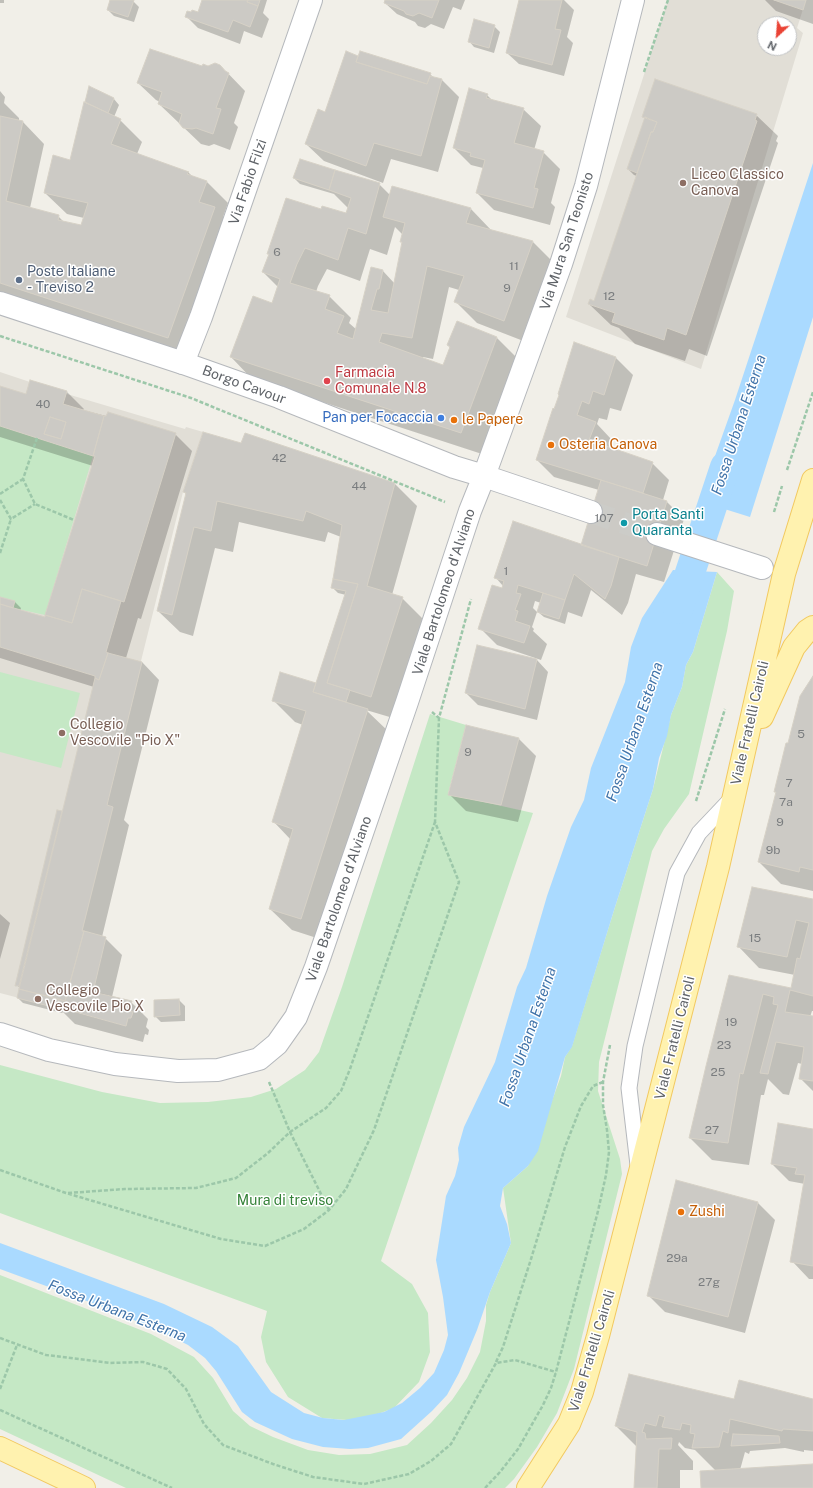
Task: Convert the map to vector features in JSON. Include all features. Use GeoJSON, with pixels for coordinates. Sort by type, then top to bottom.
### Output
{"type":"FeatureCollection","features":[{"type":"Feature","properties":{"kind":"main road","name":"Viale Fratelli Cairoli"},"geometry":{"type":"LineString","coordinates":[[528,1488],[569,1424],[582,1392],[598,1336],[718,867],[784,574],[813,480]]}},
{"type":"Feature","properties":{"kind":"main road"},"geometry":{"type":"LineString","coordinates":[[744,754],[794,647],[807,631],[813,627]]}},
{"type":"Feature","properties":{"kind":"main road"},"geometry":{"type":"LineString","coordinates":[[0,1448],[84,1488]]}},
{"type":"Feature","properties":{"kind":"street","name":"Via Fabio Filzi"},"geometry":{"type":"LineString","coordinates":[[183,363],[201,317],[311,0]]}},
{"type":"Feature","properties":{"kind":"street","name":"Via Mura San Teonisto"},"geometry":{"type":"LineString","coordinates":[[484,476],[561,264],[586,186],[633,0]]}},
{"type":"Feature","properties":{"kind":"street","name":"Borgo Cavour"},"geometry":{"type":"LineString","coordinates":[[0,303],[183,363],[280,397],[454,467],[591,512]]}},
{"type":"Feature","properties":{"kind":"street","name":"Viale Bartolomeo d'Alviano"},"geometry":{"type":"LineString","coordinates":[[0,1034],[49,1050],[115,1064],[178,1071],[218,1070],[260,1059],[277,1044],[296,1017],[316,967],[407,702],[470,510],[484,476]]}},
{"type":"Feature","properties":{"kind":"street"},"geometry":{"type":"LineString","coordinates":[[657,534],[762,568]]}},
{"type":"Feature","properties":{"kind":"lane"},"geometry":{"type":"LineString","coordinates":[[639,1180],[629,1088],[635,1046],[677,873],[698,833],[734,796]]}},
{"type":"Feature","properties":{"kind":"path"},"geometry":{"type":"LineString","coordinates":[[0,336],[191,398],[441,500],[470,510]]}},
{"type":"Feature","properties":{"kind":"path"},"geometry":{"type":"LineString","coordinates":[[0,494],[23,479],[37,438]]}},
{"type":"Feature","properties":{"kind":"path"},"geometry":{"type":"LineString","coordinates":[[23,479],[35,504],[74,520]]}},
{"type":"Feature","properties":{"kind":"path"},"geometry":{"type":"LineString","coordinates":[[0,500],[11,518]]}},
{"type":"Feature","properties":{"kind":"path"},"geometry":{"type":"LineString","coordinates":[[0,554],[11,518],[35,504]]}},
{"type":"Feature","properties":{"kind":"path"},"geometry":{"type":"LineString","coordinates":[[66,1193],[125,1189],[196,1188],[236,1178],[268,1153],[290,1132],[326,1108],[340,1090],[350,1069],[435,822],[439,718]]}},
{"type":"Feature","properties":{"kind":"path"},"geometry":{"type":"LineString","coordinates":[[0,1170],[66,1193],[221,1239],[265,1246],[304,1229],[329,1210],[346,1189],[374,1130],[458,882],[435,822]]}},
{"type":"Feature","properties":{"kind":"path"},"geometry":{"type":"LineString","coordinates":[[260,1059],[290,1132],[329,1210]]}},
{"type":"Feature","properties":{"kind":"path"},"geometry":{"type":"LineString","coordinates":[[0,1338],[46,1355],[110,1363],[143,1362],[167,1369],[186,1389],[204,1424],[223,1445],[312,1477],[364,1484],[409,1474],[431,1461],[451,1444],[496,1362],[503,1347],[565,1147],[581,1106],[593,1086],[603,1082]]}},
{"type":"Feature","properties":{"kind":"path"},"geometry":{"type":"LineString","coordinates":[[0,1389],[18,1345]]}},
{"type":"Feature","properties":{"kind":"path"},"geometry":{"type":"LineString","coordinates":[[496,1362],[515,1360],[556,1372]]}},
{"type":"Feature","properties":{"kind":"path"},"geometry":{"type":"LineString","coordinates":[[0,1410],[172,1488]]}},
{"type":"Feature","properties":{"kind":"shaded area","name":"Liceo Classico Canova"},"geometry":{"type":"Polygon","coordinates":[[[668,0],[806,0],[797,28],[797,16],[757,16],[757,56],[796,56],[701,369],[566,317],[668,0]]]}},
{"type":"Feature","properties":{"kind":"shaded area","name":"Liceo Classico Canova"},"geometry":{"type":"Polygon","coordinates":[[[797,28],[803,33],[797,53],[797,28]]]}},
{"type":"Feature","properties":{"kind":"shaded area","name":"Collegio Vescovile \"Pio X\""},"geometry":{"type":"Polygon","coordinates":[[[0,372],[30,382],[30,380],[67,391],[67,394],[185,429],[186,427],[203,432],[183,492],[141,661],[107,805],[113,807],[82,931],[106,937],[93,991],[132,1001],[129,1011],[133,1012],[131,1018],[128,1018],[126,1026],[0,993],[0,372]]]}},
{"type":"Feature","properties":{"kind":"green space"},"geometry":{"type":"Polygon","coordinates":[[[0,426],[93,456],[45,615],[13,608],[15,601],[0,597],[0,426]]]}},
{"type":"Feature","properties":{"kind":"green space"},"geometry":{"type":"Polygon","coordinates":[[[717,572],[734,591],[727,631],[689,794],[664,829],[652,851],[599,1062],[598,1091],[620,1159],[622,1174],[574,1369],[557,1413],[537,1447],[514,1479],[505,1488],[126,1488],[0,1429],[0,1275],[151,1334],[194,1357],[213,1378],[233,1411],[250,1426],[273,1437],[308,1450],[339,1455],[370,1454],[407,1445],[431,1423],[452,1400],[467,1378],[480,1352],[486,1321],[486,1305],[511,1243],[503,1188],[528,1166],[561,1076],[565,1057],[572,1046],[653,789],[671,715],[682,687],[686,665],[693,652],[717,572]]]}},
{"type":"Feature","properties":{"kind":"green space"},"geometry":{"type":"Polygon","coordinates":[[[0,672],[80,693],[61,768],[0,752],[0,672]]]}},
{"type":"Feature","properties":{"kind":"green space","name":"Mura di treviso"},"geometry":{"type":"Polygon","coordinates":[[[430,714],[466,725],[448,794],[533,813],[381,1261],[412,1284],[428,1313],[430,1352],[419,1382],[394,1408],[359,1421],[322,1418],[288,1397],[266,1362],[261,1337],[267,1311],[0,1213],[0,1065],[102,1092],[160,1103],[208,1102],[251,1097],[276,1089],[305,1070],[319,1052],[342,987],[430,714]]]}},
{"type":"Feature","properties":{"kind":"water"},"geometry":{"type":"Polygon","coordinates":[[[813,163],[813,317],[750,517],[699,501],[735,400],[813,163]]]}},
{"type":"Feature","properties":{"kind":"water"},"geometry":{"type":"Polygon","coordinates":[[[673,570],[717,572],[693,652],[686,665],[682,687],[671,715],[667,736],[659,758],[653,789],[572,1047],[565,1057],[538,1151],[528,1166],[503,1188],[500,1206],[507,1224],[511,1243],[490,1292],[477,1330],[459,1373],[447,1395],[432,1411],[401,1439],[368,1448],[350,1449],[323,1447],[292,1439],[255,1422],[242,1412],[216,1371],[205,1358],[188,1345],[162,1332],[103,1307],[0,1269],[0,1243],[164,1304],[212,1327],[238,1346],[271,1392],[304,1413],[323,1418],[344,1420],[384,1412],[402,1403],[420,1388],[434,1373],[444,1350],[448,1335],[436,1260],[446,1196],[455,1176],[459,1160],[458,1148],[464,1127],[495,1062],[517,987],[526,968],[547,896],[571,827],[584,800],[591,768],[625,682],[631,647],[642,618],[673,570]]]}},
{"type":"Feature","properties":{"kind":"building"},"geometry":{"type":"Polygon","coordinates":[[[110,0],[134,0],[128,17],[107,10],[110,0]]]}},
{"type":"Feature","properties":{"kind":"building"},"geometry":{"type":"Polygon","coordinates":[[[202,0],[248,0],[247,2],[258,6],[250,27],[233,20],[228,32],[185,17],[187,11],[191,12],[192,10],[198,12],[202,0]]]}},
{"type":"Feature","properties":{"kind":"building"},"geometry":{"type":"Polygon","coordinates":[[[248,0],[260,0],[258,6],[247,2],[248,0]]]}},
{"type":"Feature","properties":{"kind":"building"},"geometry":{"type":"Polygon","coordinates":[[[385,0],[439,0],[432,18],[419,13],[413,16],[406,14],[404,11],[384,3],[385,0]]]}},
{"type":"Feature","properties":{"kind":"building"},"geometry":{"type":"Polygon","coordinates":[[[519,0],[562,0],[555,29],[561,30],[552,65],[506,53],[519,0]]]}},
{"type":"Feature","properties":{"kind":"building"},"geometry":{"type":"Polygon","coordinates":[[[774,0],[806,0],[803,10],[774,0]]]}},
{"type":"Feature","properties":{"kind":"building"},"geometry":{"type":"Polygon","coordinates":[[[474,19],[495,25],[489,48],[468,42],[474,19]]]}},
{"type":"Feature","properties":{"kind":"building"},"geometry":{"type":"Polygon","coordinates":[[[150,49],[202,66],[203,64],[208,66],[215,63],[220,65],[229,73],[216,108],[221,109],[213,134],[196,128],[183,128],[179,123],[182,114],[158,104],[162,92],[137,83],[150,49]]]}},
{"type":"Feature","properties":{"kind":"building"},"geometry":{"type":"Polygon","coordinates":[[[346,51],[358,56],[356,62],[427,84],[430,76],[442,79],[421,156],[374,143],[366,166],[305,144],[318,109],[325,112],[346,51]]]}},
{"type":"Feature","properties":{"kind":"building"},"geometry":{"type":"Polygon","coordinates":[[[360,51],[431,73],[427,84],[356,62],[360,51]]]}},
{"type":"Feature","properties":{"kind":"building"},"geometry":{"type":"Polygon","coordinates":[[[655,79],[757,114],[755,120],[757,121],[686,335],[667,328],[664,340],[612,322],[615,313],[588,304],[590,299],[594,301],[651,132],[653,132],[657,122],[642,117],[655,79]]]}},
{"type":"Feature","properties":{"kind":"building"},"geometry":{"type":"Polygon","coordinates":[[[89,86],[114,98],[108,113],[85,102],[89,86]]]}},
{"type":"Feature","properties":{"kind":"building"},"geometry":{"type":"Polygon","coordinates":[[[469,88],[488,94],[486,98],[524,108],[514,143],[544,151],[534,188],[538,189],[533,208],[476,193],[485,160],[470,156],[471,153],[453,148],[469,88]]]}},
{"type":"Feature","properties":{"kind":"building"},"geometry":{"type":"Polygon","coordinates":[[[84,102],[121,119],[111,144],[189,172],[187,174],[207,181],[199,202],[215,207],[168,338],[0,283],[0,116],[23,121],[6,201],[59,215],[58,220],[81,225],[88,203],[44,193],[53,155],[70,160],[84,102]]]}},
{"type":"Feature","properties":{"kind":"building"},"geometry":{"type":"Polygon","coordinates":[[[645,117],[657,122],[653,132],[651,132],[637,173],[627,169],[645,117]]]}},
{"type":"Feature","properties":{"kind":"building"},"geometry":{"type":"Polygon","coordinates":[[[300,159],[335,170],[329,190],[293,178],[300,159]]]}},
{"type":"Feature","properties":{"kind":"building"},"geometry":{"type":"Polygon","coordinates":[[[335,170],[380,183],[366,234],[348,228],[338,260],[305,248],[290,283],[330,295],[325,309],[344,316],[337,333],[353,339],[371,267],[383,270],[379,289],[377,289],[371,310],[388,313],[402,242],[400,242],[405,223],[383,217],[392,186],[471,208],[466,223],[533,241],[504,321],[454,302],[464,276],[427,266],[412,338],[382,333],[379,342],[443,365],[450,347],[447,345],[457,321],[497,337],[461,433],[230,357],[253,296],[272,303],[280,279],[262,272],[286,198],[321,209],[322,206],[346,213],[351,198],[329,190],[335,170]]]}},
{"type":"Feature","properties":{"kind":"building"},"geometry":{"type":"Polygon","coordinates":[[[574,342],[616,357],[604,395],[593,391],[589,404],[582,401],[577,415],[596,422],[589,440],[653,462],[643,493],[536,460],[553,408],[554,409],[559,395],[558,394],[574,342]]]}},
{"type":"Feature","properties":{"kind":"building"},"geometry":{"type":"Polygon","coordinates":[[[30,380],[67,391],[63,404],[104,416],[93,456],[0,426],[0,386],[26,394],[30,380]],[[50,417],[44,434],[61,439],[66,422],[50,417]]]}},
{"type":"Feature","properties":{"kind":"building"},"geometry":{"type":"Polygon","coordinates":[[[108,412],[176,433],[124,602],[82,589],[72,623],[45,615],[95,456],[93,456],[104,416],[106,416],[108,412]]]}},
{"type":"Feature","properties":{"kind":"building"},"geometry":{"type":"Polygon","coordinates":[[[50,417],[66,422],[61,439],[44,434],[50,417]]]}},
{"type":"Feature","properties":{"kind":"building"},"geometry":{"type":"Polygon","coordinates":[[[203,432],[241,443],[245,433],[395,483],[367,586],[403,597],[371,697],[327,683],[358,584],[333,579],[342,525],[306,511],[303,521],[217,501],[211,531],[194,527],[172,615],[157,611],[186,493],[183,492],[203,432]]]}},
{"type":"Feature","properties":{"kind":"building","name":"Porta Santi Quaranta"},"geometry":{"type":"Polygon","coordinates":[[[601,480],[667,501],[647,566],[581,545],[601,480]]]}},
{"type":"Feature","properties":{"kind":"building"},"geometry":{"type":"Polygon","coordinates":[[[513,521],[619,557],[611,586],[605,599],[574,574],[565,600],[518,585],[516,593],[521,594],[515,610],[518,611],[515,621],[530,626],[524,643],[478,629],[492,585],[502,588],[504,581],[494,578],[513,521]]]}},
{"type":"Feature","properties":{"kind":"building"},"geometry":{"type":"Polygon","coordinates":[[[333,579],[358,584],[327,683],[350,690],[346,702],[313,692],[346,591],[331,588],[333,579]]]}},
{"type":"Feature","properties":{"kind":"building"},"geometry":{"type":"Polygon","coordinates":[[[82,589],[121,601],[106,652],[108,653],[99,680],[95,678],[95,676],[0,647],[0,604],[72,623],[82,589]]]}},
{"type":"Feature","properties":{"kind":"building"},"geometry":{"type":"Polygon","coordinates":[[[543,593],[565,600],[559,619],[537,612],[543,593]]]}},
{"type":"Feature","properties":{"kind":"building"},"geometry":{"type":"Polygon","coordinates":[[[0,597],[15,601],[13,608],[0,604],[0,597]]]}},
{"type":"Feature","properties":{"kind":"building"},"geometry":{"type":"Polygon","coordinates":[[[477,645],[537,659],[525,709],[465,693],[477,645]]]}},
{"type":"Feature","properties":{"kind":"building"},"geometry":{"type":"Polygon","coordinates":[[[108,653],[142,662],[107,805],[113,807],[82,931],[84,931],[65,1001],[19,989],[95,678],[99,680],[108,653]]]}},
{"type":"Feature","properties":{"kind":"building"},"geometry":{"type":"Polygon","coordinates":[[[280,672],[316,683],[313,692],[368,709],[301,919],[269,909],[293,829],[272,822],[306,711],[272,701],[280,672]]]}},
{"type":"Feature","properties":{"kind":"building"},"geometry":{"type":"Polygon","coordinates":[[[813,676],[813,870],[800,867],[799,872],[758,862],[776,792],[774,792],[786,743],[788,743],[800,696],[813,676]]]}},
{"type":"Feature","properties":{"kind":"building"},"geometry":{"type":"Polygon","coordinates":[[[466,725],[519,738],[501,805],[448,795],[466,725]]]}},
{"type":"Feature","properties":{"kind":"building"},"geometry":{"type":"Polygon","coordinates":[[[57,810],[62,811],[19,986],[15,986],[57,810]]]}},
{"type":"Feature","properties":{"kind":"building"},"geometry":{"type":"Polygon","coordinates":[[[752,887],[813,899],[813,996],[790,990],[785,1012],[813,1016],[813,1081],[799,1079],[804,1047],[776,1042],[768,1074],[760,1073],[778,1005],[773,1004],[774,997],[763,994],[743,1074],[740,1073],[728,1143],[689,1138],[729,975],[791,988],[797,958],[800,959],[809,923],[796,920],[787,957],[737,947],[752,887]]]}},
{"type":"Feature","properties":{"kind":"building"},"geometry":{"type":"Polygon","coordinates":[[[84,931],[106,937],[93,992],[132,1001],[129,1011],[133,1012],[131,1018],[128,1018],[126,1026],[57,1007],[59,999],[65,1001],[84,931]]]}},
{"type":"Feature","properties":{"kind":"building","name":"Collegio Vescovile Pio X"},"geometry":{"type":"Polygon","coordinates":[[[19,989],[59,999],[57,1008],[17,998],[19,989]]]}},
{"type":"Feature","properties":{"kind":"building"},"geometry":{"type":"Polygon","coordinates":[[[179,999],[180,1015],[154,1017],[154,1000],[179,999]]]}},
{"type":"Feature","properties":{"kind":"building"},"geometry":{"type":"Polygon","coordinates":[[[778,1123],[813,1129],[813,1266],[790,1262],[805,1175],[795,1174],[797,1168],[771,1164],[778,1123]]]}},
{"type":"Feature","properties":{"kind":"building"},"geometry":{"type":"Polygon","coordinates":[[[676,1180],[758,1202],[728,1317],[647,1296],[676,1180]]]}},
{"type":"Feature","properties":{"kind":"building"},"geometry":{"type":"Polygon","coordinates":[[[629,1374],[734,1399],[739,1380],[813,1399],[813,1431],[783,1429],[782,1431],[730,1419],[728,1433],[723,1431],[719,1447],[692,1448],[695,1434],[690,1433],[691,1425],[682,1423],[680,1430],[662,1427],[665,1417],[659,1415],[656,1426],[645,1423],[642,1432],[645,1433],[646,1439],[672,1438],[671,1449],[659,1449],[657,1488],[634,1488],[637,1432],[615,1426],[629,1374]]]}},
{"type":"Feature","properties":{"kind":"building"},"geometry":{"type":"Polygon","coordinates":[[[733,1434],[779,1436],[780,1443],[731,1446],[733,1434]]]}},
{"type":"Feature","properties":{"kind":"building"},"geometry":{"type":"Polygon","coordinates":[[[813,1464],[813,1488],[701,1488],[700,1471],[813,1464]]]}},
{"type":"Feature","properties":{"kind":"waterway","name":"Fossa Urbana Esterna"},"geometry":{"type":"LineString","coordinates":[[678,609],[725,467]]}},
{"type":"Feature","properties":{"kind":"tunnel"},"geometry":{"type":"LineString","coordinates":[[591,512],[657,534]]}},
{"type":"Feature","properties":{"kind":"place","name":"Liceo Classico Canova"},"geometry":{"type":"Point","coordinates":[683,183]}},
{"type":"Feature","properties":{"kind":"place","name":"Poste Italiane - Treviso 2"},"geometry":{"type":"Point","coordinates":[19,280]}},
{"type":"Feature","properties":{"kind":"place","name":"Farmacia Comunale N.8"},"geometry":{"type":"Point","coordinates":[327,381]}},
{"type":"Feature","properties":{"kind":"place","name":"Pan per Focaccia"},"geometry":{"type":"Point","coordinates":[441,418]}},
{"type":"Feature","properties":{"kind":"place","name":"le Papere"},"geometry":{"type":"Point","coordinates":[454,420]}},
{"type":"Feature","properties":{"kind":"place","name":"Osteria Canova"},"geometry":{"type":"Point","coordinates":[551,445]}},
{"type":"Feature","properties":{"kind":"place","name":"Porta Santi Quaranta"},"geometry":{"type":"Point","coordinates":[624,523]}},
{"type":"Feature","properties":{"kind":"place","name":"Collegio Vescovile \"Pio X\""},"geometry":{"type":"Point","coordinates":[62,733]}},
{"type":"Feature","properties":{"kind":"place","name":"Collegio Vescovile Pio X"},"geometry":{"type":"Point","coordinates":[38,999]}},
{"type":"Feature","properties":{"kind":"place","name":"Zushi"},"geometry":{"type":"Point","coordinates":[681,1212]}}]}
